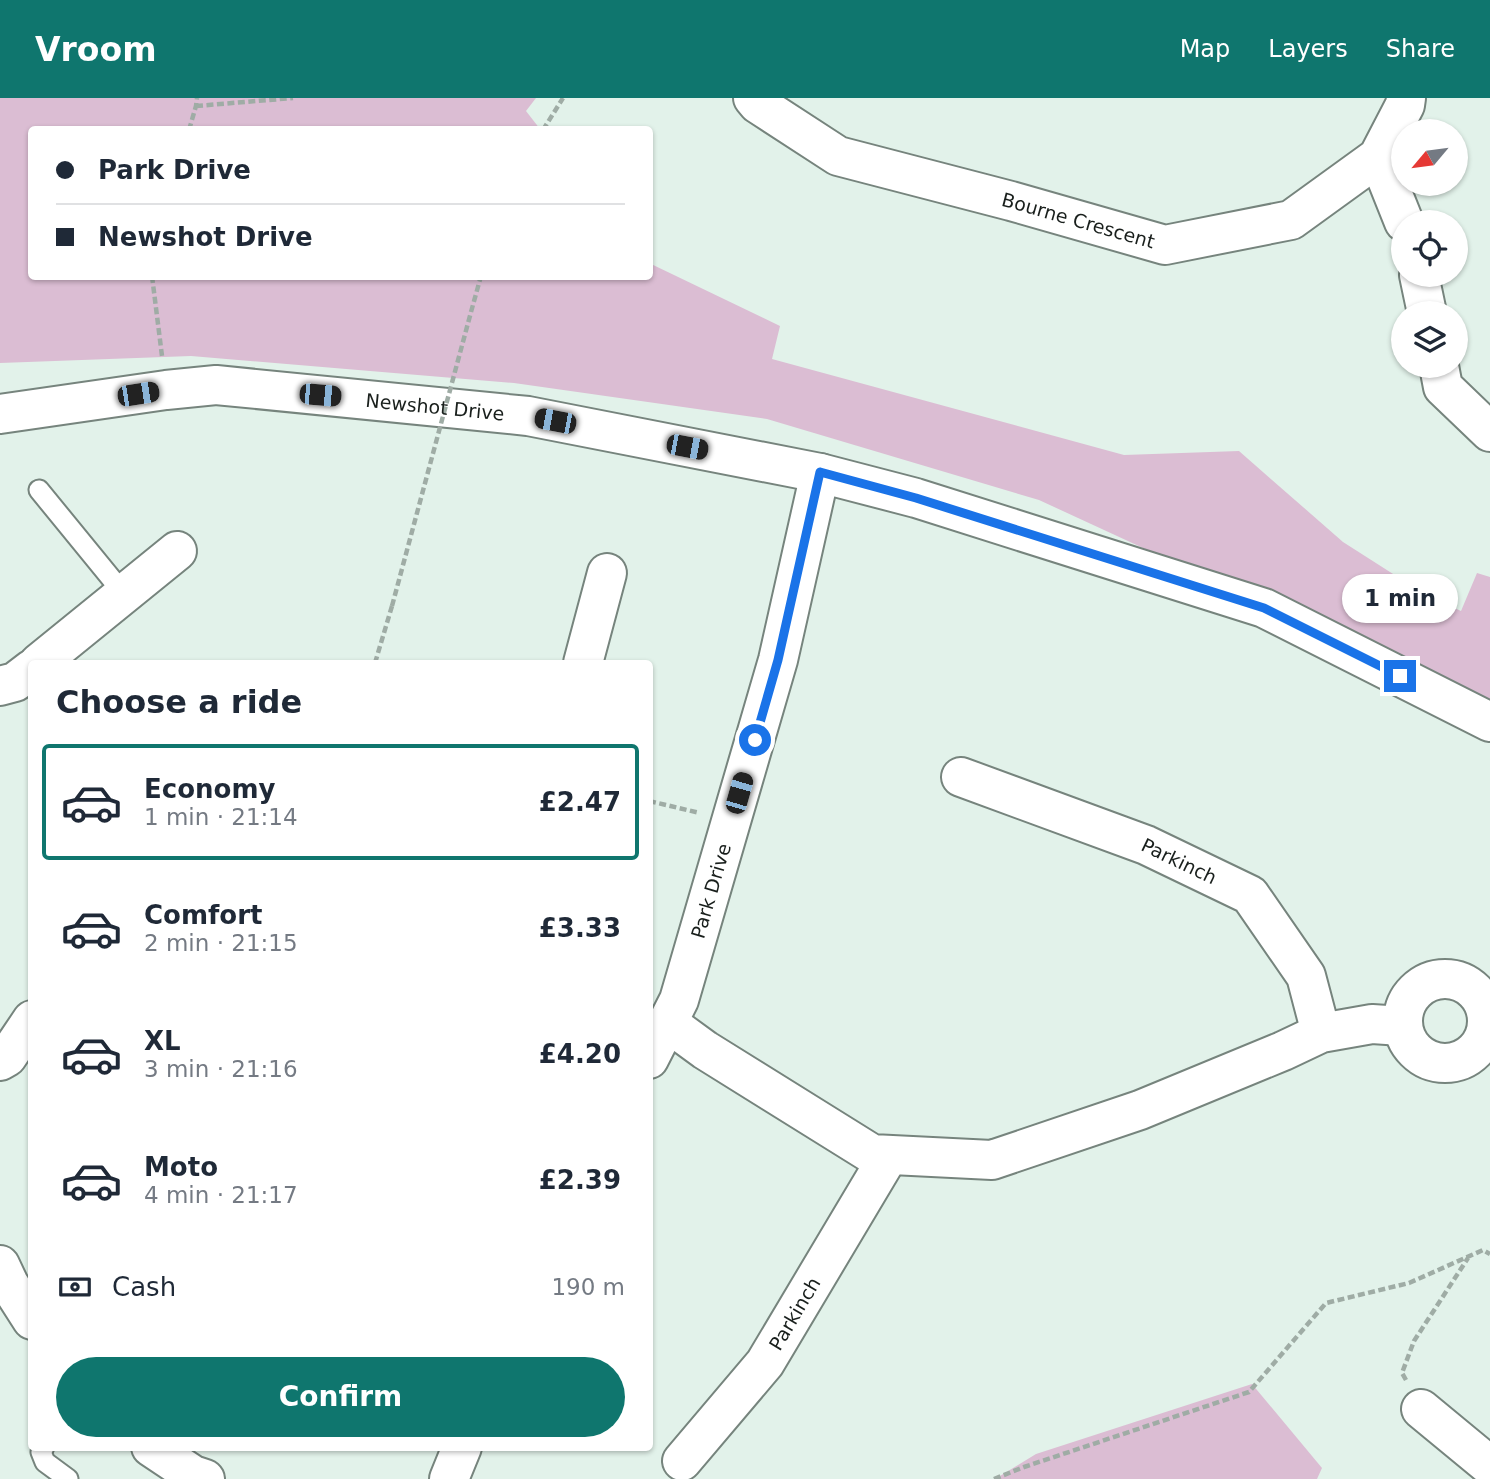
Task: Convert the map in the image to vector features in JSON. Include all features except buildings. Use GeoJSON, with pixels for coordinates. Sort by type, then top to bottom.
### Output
{"type":"FeatureCollection","features":[{"type":"Feature","properties":{"kind":"street","name":"Bourne Crescent"},"geometry":{"type":"LineString","coordinates":[[754,98],[758,104],[838,156],[1165,245],[1291,220],[1378,157],[1406,98]]}},
{"type":"Feature","properties":{"kind":"street"},"geometry":{"type":"LineString","coordinates":[[1378,157],[1399,210]]}},
{"type":"Feature","properties":{"kind":"street"},"geometry":{"type":"LineString","coordinates":[[1441,378],[1443,387],[1490,432]]}},
{"type":"Feature","properties":{"kind":"street","name":"Newshot Drive"},"geometry":{"type":"LineString","coordinates":[[0,414],[216,385],[528,416],[820,472],[916,498],[1264,608],[1490,722]]}},
{"type":"Feature","properties":{"kind":"street","name":"Park Drive"},"geometry":{"type":"LineString","coordinates":[[653,1051],[679,1000],[732,820],[778,660],[820,472]]}},
{"type":"Feature","properties":{"kind":"street"},"geometry":{"type":"LineString","coordinates":[[42,660],[177,551]]}},
{"type":"Feature","properties":{"kind":"street"},"geometry":{"type":"LineString","coordinates":[[584,660],[607,573]]}},
{"type":"Feature","properties":{"kind":"street"},"geometry":{"type":"LineString","coordinates":[[0,686],[15,682],[28,672]]}},
{"type":"Feature","properties":{"kind":"street","name":"Parkinch"},"geometry":{"type":"LineString","coordinates":[[961,777],[1146,845],[1250,895],[1306,976],[1321,1032]]}},
{"type":"Feature","properties":{"kind":"street"},"geometry":{"type":"LineString","coordinates":[[1439,978],[1464,983],[1475,991],[1483,1002],[1489,1028],[1475,1051],[1464,1059],[1438,1063],[1425,1059],[1414,1050],[1406,1039],[1402,1026],[1403,1013],[1415,990],[1426,982],[1439,978]]}},
{"type":"Feature","properties":{"kind":"street"},"geometry":{"type":"LineString","coordinates":[[667,1023],[705,1050],[872,1154],[992,1160],[1140,1110],[1283,1051],[1321,1032],[1372,1024],[1402,1026]]}},
{"type":"Feature","properties":{"kind":"street"},"geometry":{"type":"LineString","coordinates":[[13,1064],[28,1029]]}},
{"type":"Feature","properties":{"kind":"street","name":"Parkinch"},"geometry":{"type":"LineString","coordinates":[[682,1461],[765,1363],[889,1155]]}},
{"type":"Feature","properties":{"kind":"street"},"geometry":{"type":"LineString","coordinates":[[0,1265],[28,1314]]}},
{"type":"Feature","properties":{"kind":"street"},"geometry":{"type":"LineString","coordinates":[[1421,1409],[1490,1466]]}},
{"type":"Feature","properties":{"kind":"street"},"geometry":{"type":"LineString","coordinates":[[157,1451],[193,1475],[205,1479]]}},
{"type":"Feature","properties":{"kind":"street"},"geometry":{"type":"LineString","coordinates":[[449,1479],[460,1451]]}},
{"type":"Feature","properties":{"kind":"lane"},"geometry":{"type":"LineString","coordinates":[[39,490],[124,594]]}},
{"type":"Feature","properties":{"kind":"lane"},"geometry":{"type":"LineString","coordinates":[[42,1451],[45,1462],[68,1479]]}},
{"type":"Feature","properties":{"kind":"path"},"geometry":{"type":"LineString","coordinates":[[189,126],[197,98]]}},
{"type":"Feature","properties":{"kind":"path"},"geometry":{"type":"LineString","coordinates":[[196,106],[293,98]]}},
{"type":"Feature","properties":{"kind":"path"},"geometry":{"type":"LineString","coordinates":[[546,126],[563,98]]}},
{"type":"Feature","properties":{"kind":"path"},"geometry":{"type":"LineString","coordinates":[[152,280],[166,390]]}},
{"type":"Feature","properties":{"kind":"path"},"geometry":{"type":"LineString","coordinates":[[376,660],[480,280]]}},
{"type":"Feature","properties":{"kind":"path"},"geometry":{"type":"LineString","coordinates":[[653,802],[732,820]]}},
{"type":"Feature","properties":{"kind":"path"},"geometry":{"type":"LineString","coordinates":[[994,1479],[1249,1392],[1326,1303],[1409,1283],[1483,1250],[1490,1254]]}},
{"type":"Feature","properties":{"kind":"path"},"geometry":{"type":"LineString","coordinates":[[1421,1409],[1402,1373],[1414,1340],[1468,1257]]}},
{"type":"Feature","properties":{"kind":"shaded area"},"geometry":{"type":"Polygon","coordinates":[[[0,98],[536,98],[526,111],[538,126],[28,126],[28,280],[653,280],[653,265],[780,326],[772,359],[1124,455],[1239,451],[1343,542],[1426,595],[1461,611],[1477,573],[1490,577],[1490,708],[1039,500],[767,419],[514,383],[191,356],[0,363],[0,98]]]}},
{"type":"Feature","properties":{"kind":"shaded area"},"geometry":{"type":"Polygon","coordinates":[[[1252,1384],[1322,1468],[1317,1479],[995,1479],[1036,1454],[1252,1384]]]}},
{"type":"Feature","properties":{"kind":"route"},"geometry":{"type":"LineString","coordinates":[[755,740],[778,660],[820,472],[916,498],[1264,608],[1400,676]]}}]}
